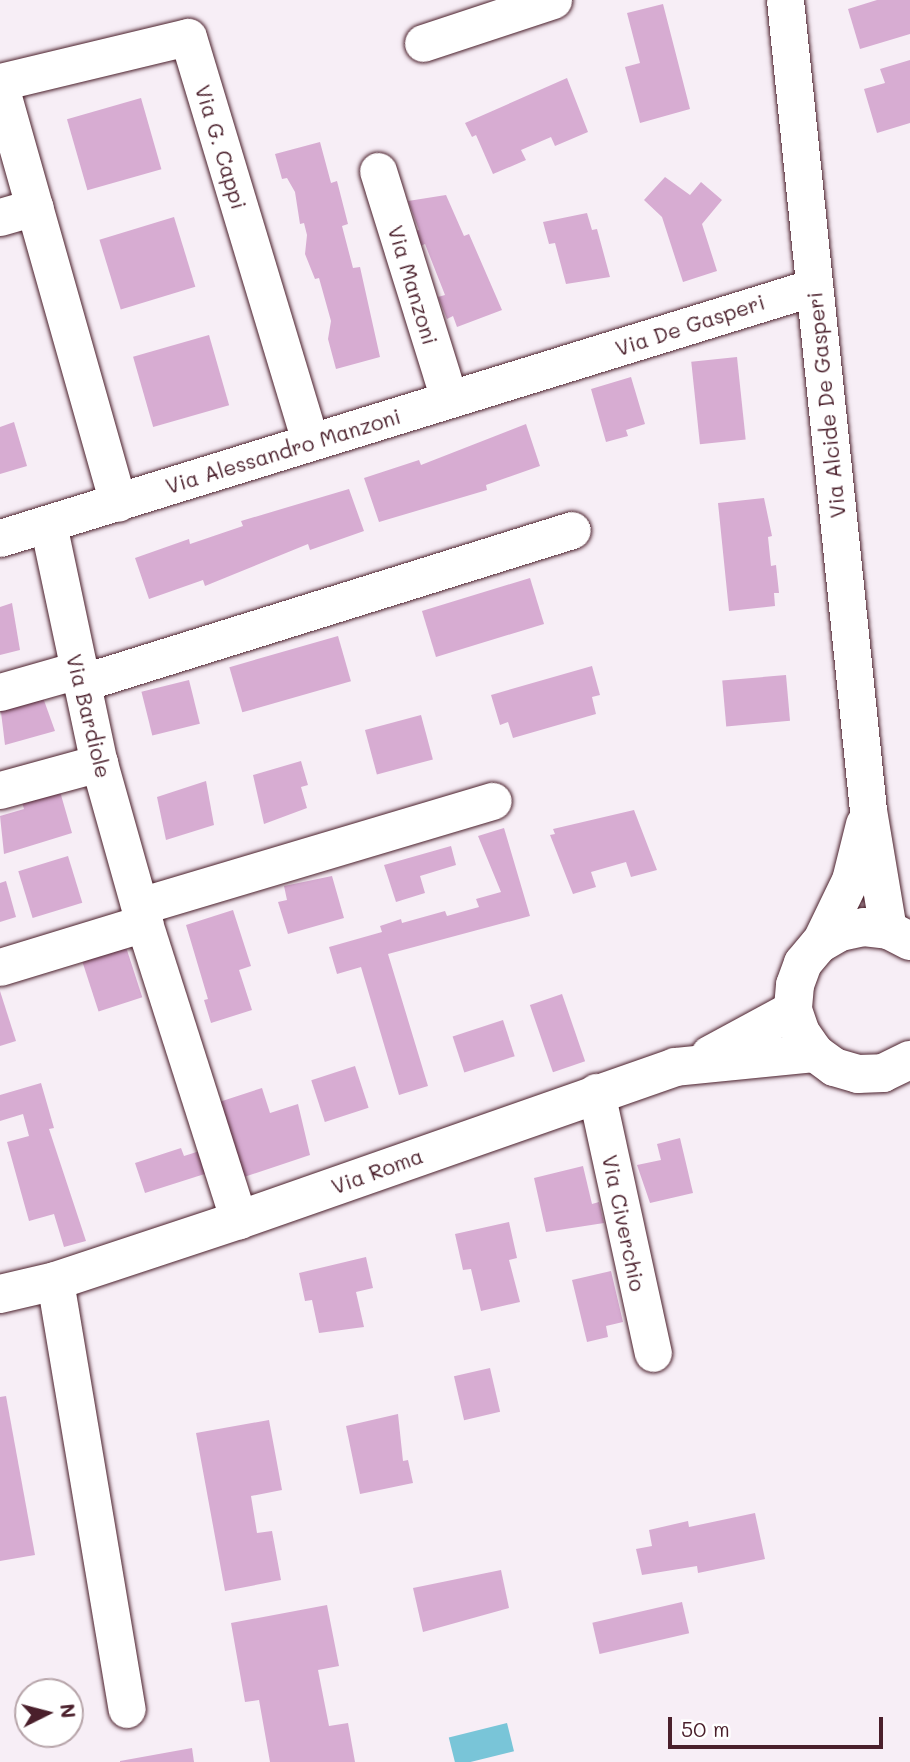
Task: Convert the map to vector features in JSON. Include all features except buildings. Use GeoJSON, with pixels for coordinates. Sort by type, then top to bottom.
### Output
{"type":"FeatureCollection","features":[{"type":"Feature","properties":{"kind":"main road"},"geometry":{"type":"LineString","coordinates":[[899,935],[864,927],[840,932],[819,944],[803,962],[795,985],[793,1010],[801,1033],[815,1053],[834,1067],[858,1074],[883,1073],[910,1060]]}},
{"type":"Feature","properties":{"kind":"main road"},"geometry":{"type":"LineString","coordinates":[[699,1061],[793,1010]]}},
{"type":"Feature","properties":{"kind":"main road"},"geometry":{"type":"LineString","coordinates":[[699,1061],[815,1053]]}},
{"type":"Feature","properties":{"kind":"main road","name":"Via Roma"},"geometry":{"type":"LineString","coordinates":[[0,1294],[55,1281],[239,1220],[596,1092],[699,1061]]}},
{"type":"Feature","properties":{"kind":"street"},"geometry":{"type":"LineString","coordinates":[[423,43],[553,0]]}},
{"type":"Feature","properties":{"kind":"street","name":"Via Alcide De Gasperi"},"geometry":{"type":"LineString","coordinates":[[785,0],[868,810],[899,935]]}},
{"type":"Feature","properties":{"kind":"street","name":"Via G. Cappi"},"geometry":{"type":"LineString","coordinates":[[118,503],[0,84],[188,37],[310,442]]}},
{"type":"Feature","properties":{"kind":"street","name":"Via Manzoni"},"geometry":{"type":"LineString","coordinates":[[378,171],[449,399]]}},
{"type":"Feature","properties":{"kind":"street"},"geometry":{"type":"LineString","coordinates":[[0,217],[35,206]]}},
{"type":"Feature","properties":{"kind":"street","name":"Via De Gasperi"},"geometry":{"type":"LineString","coordinates":[[567,364],[814,287]]}},
{"type":"Feature","properties":{"kind":"street","name":"Via Alessandro Manzoni"},"geometry":{"type":"LineString","coordinates":[[0,538],[567,364]]}},
{"type":"Feature","properties":{"kind":"street","name":"Via Bardiole"},"geometry":{"type":"LineString","coordinates":[[48,524],[99,763],[142,914],[239,1220]]}},
{"type":"Feature","properties":{"kind":"street"},"geometry":{"type":"LineString","coordinates":[[0,692],[79,676],[572,530]]}},
{"type":"Feature","properties":{"kind":"street"},"geometry":{"type":"LineString","coordinates":[[0,790],[99,763]]}},
{"type":"Feature","properties":{"kind":"street"},"geometry":{"type":"LineString","coordinates":[[0,967],[142,914],[492,802]]}},
{"type":"Feature","properties":{"kind":"street","name":"Via Alcide De Gasperi"},"geometry":{"type":"LineString","coordinates":[[819,944],[850,880],[868,810]]}},
{"type":"Feature","properties":{"kind":"street","name":"Via Civerchio"},"geometry":{"type":"LineString","coordinates":[[596,1092],[653,1353]]}},
{"type":"Feature","properties":{"kind":"street"},"geometry":{"type":"LineString","coordinates":[[55,1281],[127,1709]]}},
{"type":"Feature","properties":{"kind":"water"},"geometry":{"type":"Polygon","coordinates":[[[507,1723],[514,1751],[470,1762],[455,1762],[449,1738],[507,1723]]]}}]}
